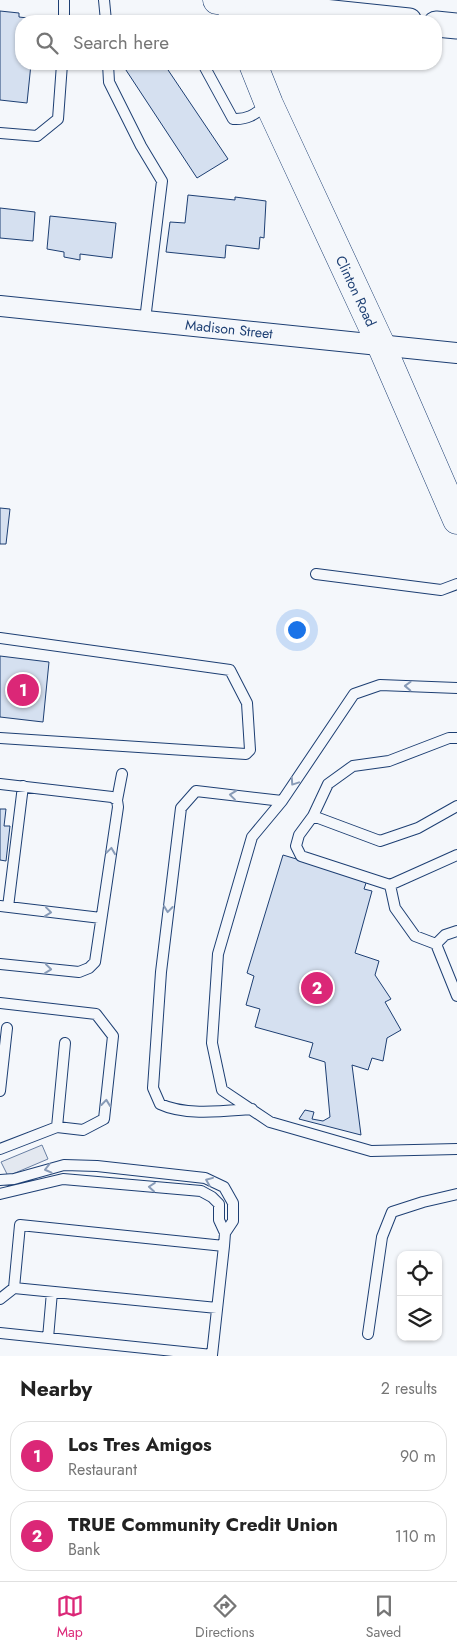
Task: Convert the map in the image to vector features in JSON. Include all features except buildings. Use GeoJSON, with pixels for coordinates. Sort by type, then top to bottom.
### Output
{"type":"FeatureCollection","features":[{"type":"Feature","properties":{"kind":"main road","name":"Clinton Road"},"geometry":{"type":"LineString","coordinates":[[255,70],[269,104],[381,345],[457,520]]}},
{"type":"Feature","properties":{"kind":"street"},"geometry":{"type":"LineString","coordinates":[[227,6],[380,15]]}},
{"type":"Feature","properties":{"kind":"street"},"geometry":{"type":"LineString","coordinates":[[442,25],[457,26]]}},
{"type":"Feature","properties":{"kind":"street","name":"Madison Street"},"geometry":{"type":"LineString","coordinates":[[0,306],[457,353]]}},
{"type":"Feature","properties":{"kind":"lane"},"geometry":{"type":"LineString","coordinates":[[64,0],[64,15]]}},
{"type":"Feature","properties":{"kind":"lane"},"geometry":{"type":"LineString","coordinates":[[104,0],[105,15]]}},
{"type":"Feature","properties":{"kind":"lane"},"geometry":{"type":"LineString","coordinates":[[0,133],[37,136],[58,120],[62,70]]}},
{"type":"Feature","properties":{"kind":"lane"},"geometry":{"type":"LineString","coordinates":[[108,70],[109,82],[141,146],[162,181],[145,320]]}},
{"type":"Feature","properties":{"kind":"lane"},"geometry":{"type":"LineString","coordinates":[[206,70],[233,119],[243,120],[251,118],[269,104]]}},
{"type":"Feature","properties":{"kind":"lane"},"geometry":{"type":"LineString","coordinates":[[316,574],[441,590],[457,584]]}},
{"type":"Feature","properties":{"kind":"lane"},"geometry":{"type":"LineString","coordinates":[[0,638],[230,670],[247,703],[250,750],[246,754],[0,738]]}},
{"type":"Feature","properties":{"kind":"lane"},"geometry":{"type":"LineString","coordinates":[[457,688],[380,685],[354,694],[282,801],[252,837],[218,954],[212,1043],[222,1090],[270,1122],[371,1151],[457,1149]]}},
{"type":"Feature","properties":{"kind":"lane"},"geometry":{"type":"LineString","coordinates":[[457,738],[449,738],[389,761],[353,766],[328,784],[313,816],[299,835],[296,846],[301,856],[390,885],[457,855]]}},
{"type":"Feature","properties":{"kind":"lane"},"geometry":{"type":"LineString","coordinates":[[0,964],[78,972],[89,968],[94,962],[122,774]]}},
{"type":"Feature","properties":{"kind":"lane"},"geometry":{"type":"LineString","coordinates":[[0,784],[112,797],[117,800]]}},
{"type":"Feature","properties":{"kind":"lane"},"geometry":{"type":"LineString","coordinates":[[23,786],[4,906],[101,918]]}},
{"type":"Feature","properties":{"kind":"lane"},"geometry":{"type":"LineString","coordinates":[[252,1109],[205,1111],[170,1109],[160,1104],[153,1088],[161,972],[181,808],[196,790],[282,801]]}},
{"type":"Feature","properties":{"kind":"lane"},"geometry":{"type":"LineString","coordinates":[[313,816],[380,841],[418,828],[457,806]]}},
{"type":"Feature","properties":{"kind":"lane"},"geometry":{"type":"LineString","coordinates":[[390,885],[395,908],[415,936],[436,944],[457,996]]}},
{"type":"Feature","properties":{"kind":"lane"},"geometry":{"type":"LineString","coordinates":[[436,944],[445,934],[457,931]]}},
{"type":"Feature","properties":{"kind":"lane"},"geometry":{"type":"LineString","coordinates":[[0,1003],[96,1014],[113,1036],[104,1119],[83,1130],[57,1127],[0,1149]]}},
{"type":"Feature","properties":{"kind":"lane"},"geometry":{"type":"LineString","coordinates":[[0,1091],[7,1028]]}},
{"type":"Feature","properties":{"kind":"lane"},"geometry":{"type":"LineString","coordinates":[[57,1127],[65,1043]]}},
{"type":"Feature","properties":{"kind":"lane"},"geometry":{"type":"LineString","coordinates":[[0,1180],[14,1179],[64,1165],[97,1166],[205,1178],[224,1187],[233,1203],[233,1221],[225,1232]]}},
{"type":"Feature","properties":{"kind":"lane"},"geometry":{"type":"LineString","coordinates":[[0,1194],[63,1179],[201,1191],[212,1197],[219,1204],[220,1220],[225,1232],[212,1355],[0,1333]]}},
{"type":"Feature","properties":{"kind":"lane"},"geometry":{"type":"LineString","coordinates":[[368,1334],[382,1237],[392,1212],[457,1194]]}},
{"type":"Feature","properties":{"kind":"lane"},"geometry":{"type":"LineString","coordinates":[[14,1288],[20,1224],[224,1246]]}},
{"type":"Feature","properties":{"kind":"lane"},"geometry":{"type":"LineString","coordinates":[[0,1298],[14,1288],[217,1308]]}},
{"type":"Feature","properties":{"kind":"lane"},"geometry":{"type":"LineString","coordinates":[[48,1338],[52,1292]]}},
{"type":"Feature","properties":{"kind":"shaded area"},"geometry":{"type":"Polygon","coordinates":[[[42,1145],[48,1159],[8,1176],[1,1162],[42,1145]]]}},
{"type":"Feature","properties":{"kind":"place","name":"Los Tres Amigos"},"geometry":{"type":"Point","coordinates":[23,690]}},
{"type":"Feature","properties":{"kind":"place","name":"TRUE Community Credit Union"},"geometry":{"type":"Point","coordinates":[317,988]}}]}
